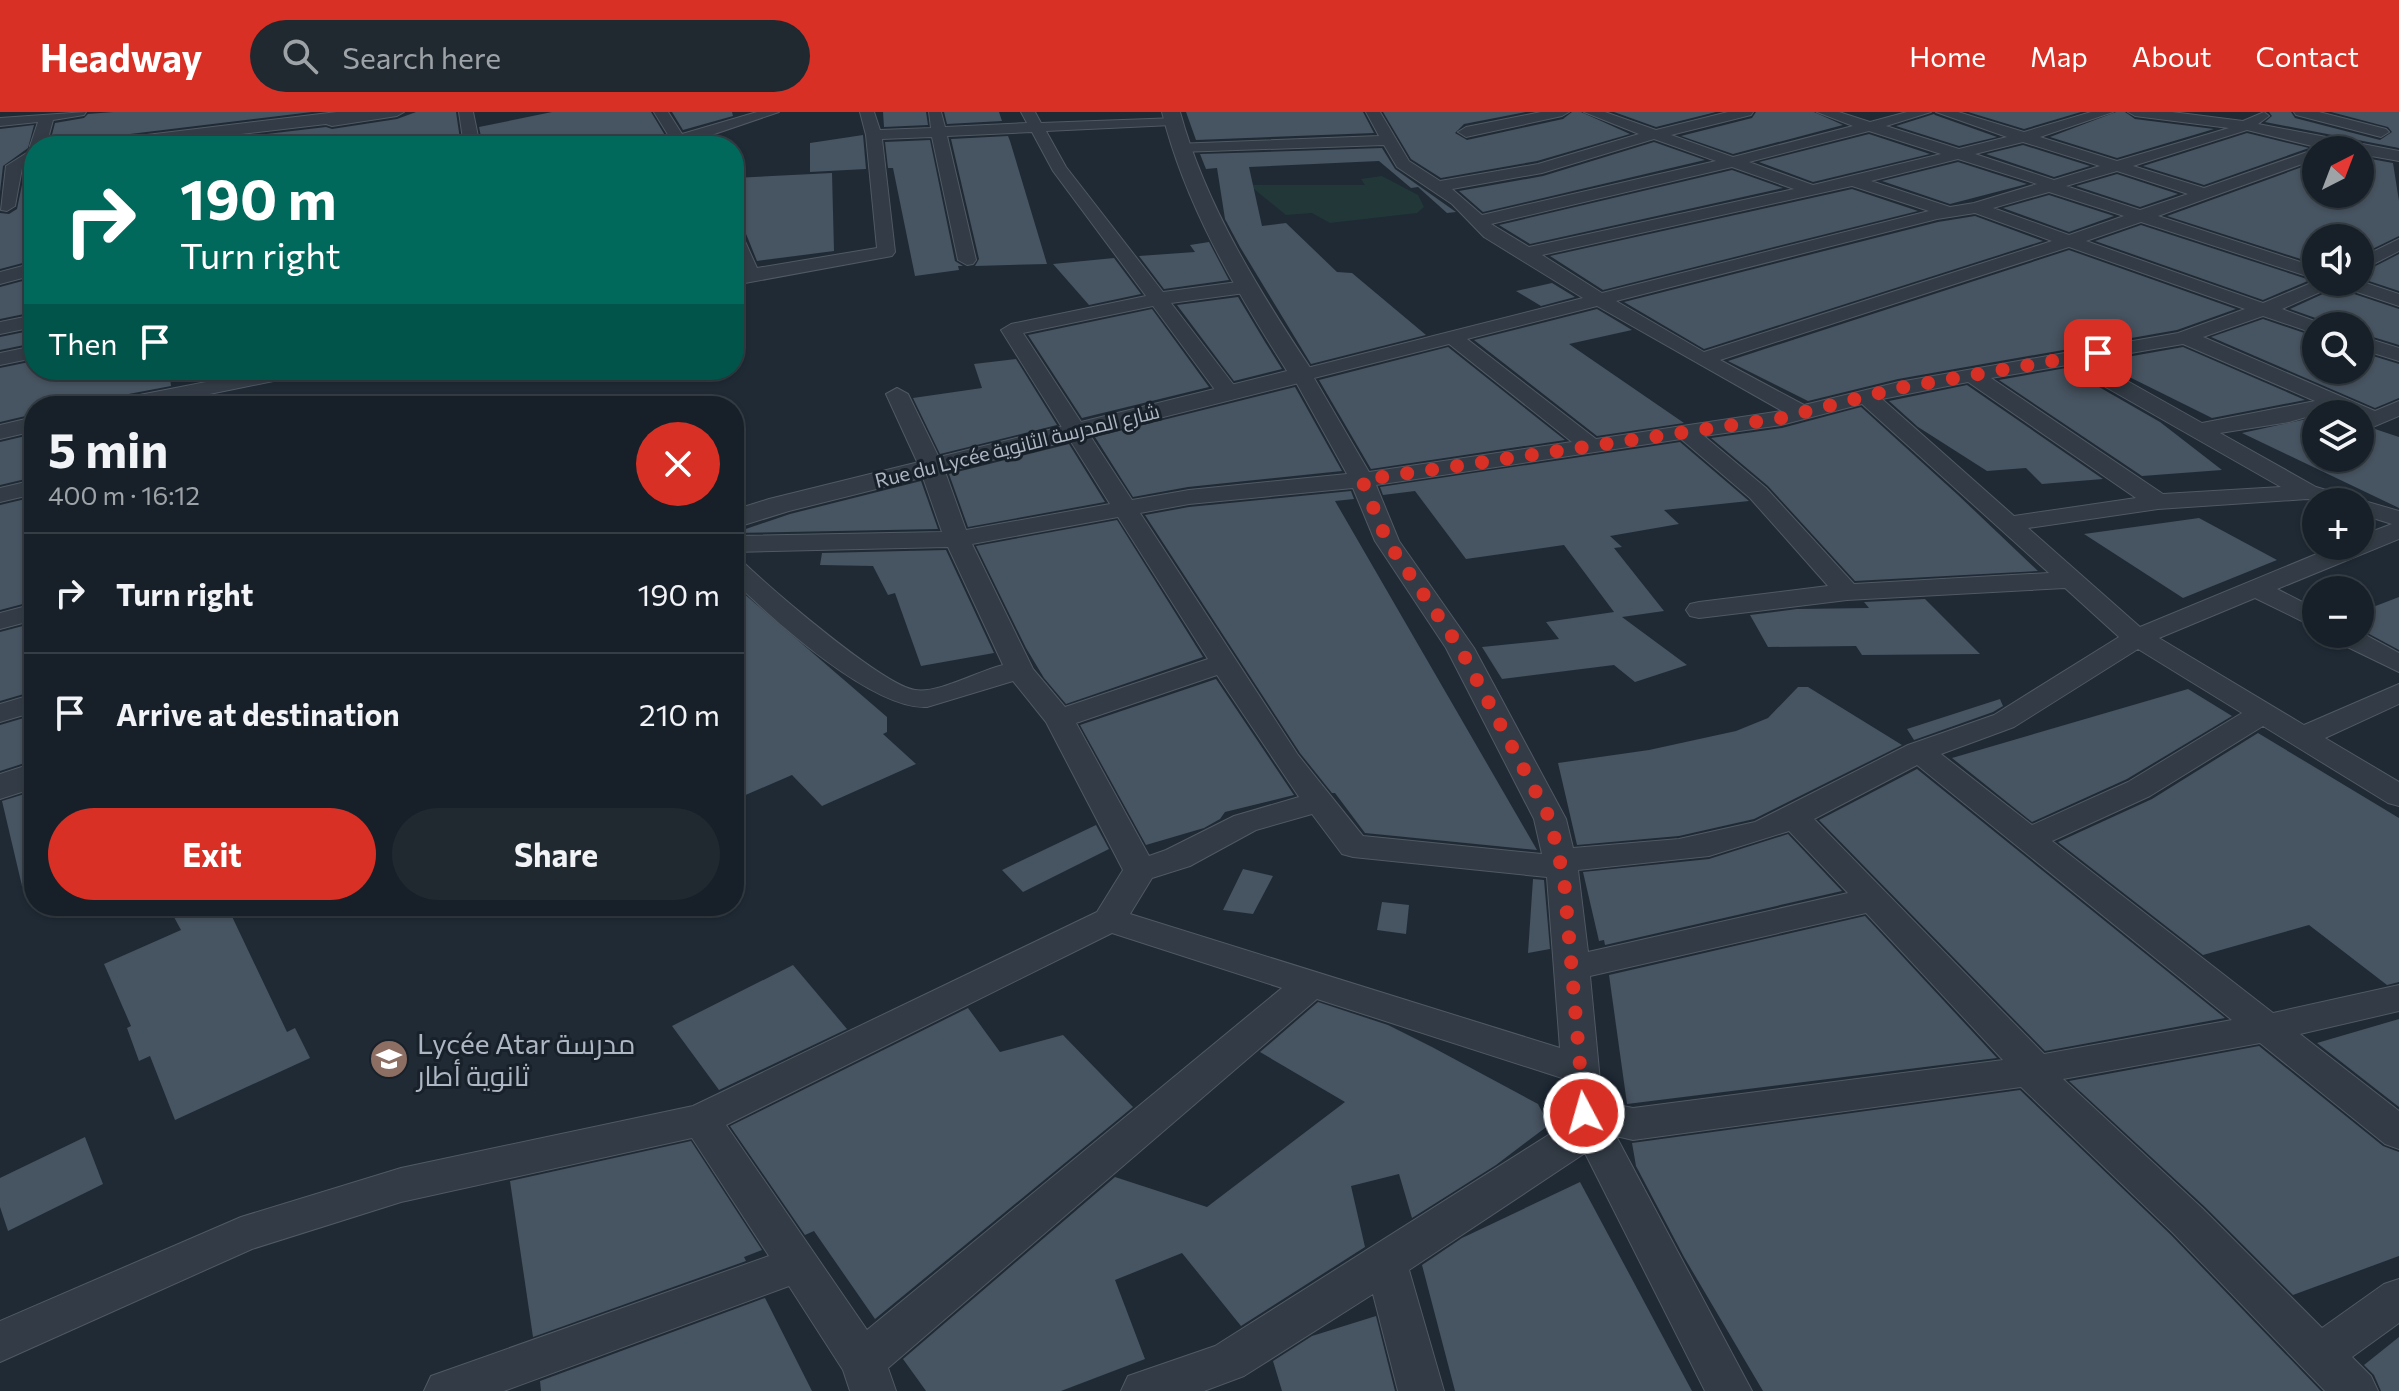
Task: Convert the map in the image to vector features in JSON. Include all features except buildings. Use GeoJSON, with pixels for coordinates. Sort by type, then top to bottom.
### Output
{"type":"FeatureCollection","features":[{"type":"Feature","properties":{"kind":"street"},"geometry":{"type":"LineString","coordinates":[[0,122],[79,112]]}},
{"type":"Feature","properties":{"kind":"street"},"geometry":{"type":"LineString","coordinates":[[332,122],[350,112]]}},
{"type":"Feature","properties":{"kind":"street"},"geometry":{"type":"LineString","coordinates":[[225,136],[397,112]]}},
{"type":"Feature","properties":{"kind":"street"},"geometry":{"type":"LineString","coordinates":[[466,112],[470,136]]}},
{"type":"Feature","properties":{"kind":"street"},"geometry":{"type":"LineString","coordinates":[[661,112],[675,136]]}},
{"type":"Feature","properties":{"kind":"street"},"geometry":{"type":"LineString","coordinates":[[703,136],[772,112]]}},
{"type":"Feature","properties":{"kind":"street"},"geometry":{"type":"LineString","coordinates":[[744,277],[886,252],[874,135],[867,112]]}},
{"type":"Feature","properties":{"kind":"street"},"geometry":{"type":"LineString","coordinates":[[934,112],[967,260]]}},
{"type":"Feature","properties":{"kind":"street"},"geometry":{"type":"LineString","coordinates":[[1373,112],[1403,164],[1458,200],[1490,233],[1598,299],[1802,413]]}},
{"type":"Feature","properties":{"kind":"street"},"geometry":{"type":"LineString","coordinates":[[1466,132],[1562,112]]}},
{"type":"Feature","properties":{"kind":"street"},"geometry":{"type":"LineString","coordinates":[[1591,112],[1812,190]]}},
{"type":"Feature","properties":{"kind":"street"},"geometry":{"type":"LineString","coordinates":[[1438,186],[1542,168],[1653,134],[1746,112]]}},
{"type":"Feature","properties":{"kind":"street"},"geometry":{"type":"LineString","coordinates":[[1824,112],[2047,182],[2045,185]]}},
{"type":"Feature","properties":{"kind":"street"},"geometry":{"type":"LineString","coordinates":[[1478,221],[1734,162],[1924,112]]}},
{"type":"Feature","properties":{"kind":"street"},"geometry":{"type":"LineString","coordinates":[[1943,112],[2205,194]]}},
{"type":"Feature","properties":{"kind":"street"},"geometry":{"type":"LineString","coordinates":[[1527,253],[1853,181],[2025,137],[2106,112]]}},
{"type":"Feature","properties":{"kind":"street"},"geometry":{"type":"LineString","coordinates":[[2135,112],[2241,119],[2262,116],[2371,135],[2397,127]]}},
{"type":"Feature","properties":{"kind":"street"},"geometry":{"type":"LineString","coordinates":[[2301,112],[2371,135]]}},
{"type":"Feature","properties":{"kind":"street"},"geometry":{"type":"LineString","coordinates":[[41,136],[47,117]]}},
{"type":"Feature","properties":{"kind":"street"},"geometry":{"type":"LineString","coordinates":[[874,135],[940,131],[1032,119],[1171,117],[1180,147],[1245,287],[1302,375],[1362,480],[1387,541],[1460,648],[1550,819],[1560,864],[1580,1069],[1588,1120],[1729,1391]]}},
{"type":"Feature","properties":{"kind":"street"},"geometry":{"type":"LineString","coordinates":[[1032,119],[1059,168],[1229,393]]}},
{"type":"Feature","properties":{"kind":"street"},"geometry":{"type":"LineString","coordinates":[[2241,119],[2302,138]]}},
{"type":"Feature","properties":{"kind":"street"},"geometry":{"type":"LineString","coordinates":[[1302,375],[1598,299],[1976,208],[2045,185],[2233,132],[2241,119]]}},
{"type":"Feature","properties":{"kind":"street"},"geometry":{"type":"LineString","coordinates":[[2371,135],[2370,143],[2399,156]]}},
{"type":"Feature","properties":{"kind":"street"},"geometry":{"type":"LineString","coordinates":[[1180,147],[1390,140]]}},
{"type":"Feature","properties":{"kind":"street"},"geometry":{"type":"LineString","coordinates":[[0,153],[24,150]]}},
{"type":"Feature","properties":{"kind":"street"},"geometry":{"type":"LineString","coordinates":[[2374,153],[2399,156]]}},
{"type":"Feature","properties":{"kind":"street"},"geometry":{"type":"LineString","coordinates":[[1702,359],[1847,317],[2072,242],[2302,159]]}},
{"type":"Feature","properties":{"kind":"street"},"geometry":{"type":"LineString","coordinates":[[7,167],[9,206]]}},
{"type":"Feature","properties":{"kind":"street"},"geometry":{"type":"LineString","coordinates":[[1853,181],[1952,212]]}},
{"type":"Feature","properties":{"kind":"street"},"geometry":{"type":"LineString","coordinates":[[2045,185],[2302,269]]}},
{"type":"Feature","properties":{"kind":"street"},"geometry":{"type":"LineString","coordinates":[[1976,208],[2302,323]]}},
{"type":"Feature","properties":{"kind":"street"},"geometry":{"type":"LineString","coordinates":[[2374,258],[2399,244]]}},
{"type":"Feature","properties":{"kind":"street"},"geometry":{"type":"LineString","coordinates":[[0,278],[24,272]]}},
{"type":"Feature","properties":{"kind":"street"},"geometry":{"type":"LineString","coordinates":[[1245,287],[1157,299],[1011,330],[1287,761],[1353,846],[1560,864],[1690,850],[1763,831],[1919,752],[2004,721],[2138,637],[2323,560]]}},
{"type":"Feature","properties":{"kind":"street"},"geometry":{"type":"LineString","coordinates":[[2374,292],[2399,300]]}},
{"type":"Feature","properties":{"kind":"street"},"geometry":{"type":"LineString","coordinates":[[744,544],[957,539],[1189,497],[1362,480],[1686,432],[1802,413],[1866,396],[2185,337],[2302,293]]}},
{"type":"Feature","properties":{"kind":"street"},"geometry":{"type":"LineString","coordinates":[[0,328],[24,323]]}},
{"type":"Feature","properties":{"kind":"street"},"geometry":{"type":"LineString","coordinates":[[1451,336],[1591,446]]}},
{"type":"Feature","properties":{"kind":"street"},"geometry":{"type":"LineString","coordinates":[[2185,337],[2330,400]]}},
{"type":"Feature","properties":{"kind":"street"},"geometry":{"type":"LineString","coordinates":[[2374,347],[2399,355]]}},
{"type":"Feature","properties":{"kind":"street"},"geometry":{"type":"LineString","coordinates":[[0,359],[24,354]]}},
{"type":"Feature","properties":{"kind":"street"},"geometry":{"type":"LineString","coordinates":[[2070,358],[2302,489]]}},
{"type":"Feature","properties":{"kind":"street","name":"Rue du Lycée شارع المدرسة الثانوية"},"geometry":{"type":"LineString","coordinates":[[744,516],[1073,430],[1302,375]]}},
{"type":"Feature","properties":{"kind":"street"},"geometry":{"type":"LineString","coordinates":[[1972,375],[2158,502]]}},
{"type":"Feature","properties":{"kind":"street"},"geometry":{"type":"LineString","coordinates":[[205,396],[262,380]]}},
{"type":"Feature","properties":{"kind":"street"},"geometry":{"type":"LineString","coordinates":[[897,394],[931,466],[957,539],[1020,672],[1059,719],[1140,870]]}},
{"type":"Feature","properties":{"kind":"street"},"geometry":{"type":"LineString","coordinates":[[1866,396],[2138,637],[2399,796]]}},
{"type":"Feature","properties":{"kind":"street"},"geometry":{"type":"LineString","coordinates":[[2375,419],[2399,408]]}},
{"type":"Feature","properties":{"kind":"street"},"geometry":{"type":"LineString","coordinates":[[2200,430],[2302,411]]}},
{"type":"Feature","properties":{"kind":"street"},"geometry":{"type":"LineString","coordinates":[[2375,419],[2399,427]]}},
{"type":"Feature","properties":{"kind":"street"},"geometry":{"type":"LineString","coordinates":[[0,432],[24,426]]}},
{"type":"Feature","properties":{"kind":"street"},"geometry":{"type":"LineString","coordinates":[[1686,432],[1758,493],[1847,592]]}},
{"type":"Feature","properties":{"kind":"street"},"geometry":{"type":"LineString","coordinates":[[0,495],[24,489]]}},
{"type":"Feature","properties":{"kind":"street"},"geometry":{"type":"LineString","coordinates":[[2008,524],[2158,502],[2302,492]]}},
{"type":"Feature","properties":{"kind":"street"},"geometry":{"type":"LineString","coordinates":[[2374,511],[2399,519]]}},
{"type":"Feature","properties":{"kind":"street"},"geometry":{"type":"LineString","coordinates":[[2374,540],[2399,530]]}},
{"type":"Feature","properties":{"kind":"street"},"geometry":{"type":"LineString","coordinates":[[744,575],[863,673],[909,699],[947,695],[1007,672],[1020,672]]}},
{"type":"Feature","properties":{"kind":"street"},"geometry":{"type":"LineString","coordinates":[[1699,610],[1847,592],[2072,580]]}},
{"type":"Feature","properties":{"kind":"street"},"geometry":{"type":"LineString","coordinates":[[2254,587],[2302,613]]}},
{"type":"Feature","properties":{"kind":"street"},"geometry":{"type":"LineString","coordinates":[[0,621],[24,615]]}},
{"type":"Feature","properties":{"kind":"street"},"geometry":{"type":"LineString","coordinates":[[2369,648],[2399,664]]}},
{"type":"Feature","properties":{"kind":"street"},"geometry":{"type":"LineString","coordinates":[[1059,719],[1224,663]]}},
{"type":"Feature","properties":{"kind":"street"},"geometry":{"type":"LineString","coordinates":[[2302,737],[2399,693]]}},
{"type":"Feature","properties":{"kind":"street"},"geometry":{"type":"LineString","coordinates":[[0,713],[24,706]]}},
{"type":"Feature","properties":{"kind":"street"},"geometry":{"type":"LineString","coordinates":[[2028,839],[2139,789],[2261,714]]}},
{"type":"Feature","properties":{"kind":"street"},"geometry":{"type":"LineString","coordinates":[[1919,752],[2399,1133]]}},
{"type":"Feature","properties":{"kind":"street"},"geometry":{"type":"LineString","coordinates":[[0,787],[24,779]]}},
{"type":"Feature","properties":{"kind":"street"},"geometry":{"type":"LineString","coordinates":[[0,1342],[241,1235],[401,1185],[701,1120],[1109,920],[1140,870],[1178,858],[1245,823],[1318,802]]}},
{"type":"Feature","properties":{"kind":"street"},"geometry":{"type":"LineString","coordinates":[[1794,817],[2033,1070],[2188,1221],[2355,1391]]}},
{"type":"Feature","properties":{"kind":"street"},"geometry":{"type":"LineString","coordinates":[[1571,968],[1870,900]]}},
{"type":"Feature","properties":{"kind":"street"},"geometry":{"type":"LineString","coordinates":[[1109,920],[1580,1069]]}},
{"type":"Feature","properties":{"kind":"street"},"geometry":{"type":"LineString","coordinates":[[701,1120],[799,1264],[868,1376],[1311,984]]}},
{"type":"Feature","properties":{"kind":"street"},"geometry":{"type":"LineString","coordinates":[[1144,1391],[1228,1362],[1386,1263],[1588,1120],[1633,1124],[2033,1070],[2266,1028],[2399,998]]}},
{"type":"Feature","properties":{"kind":"street"},"geometry":{"type":"LineString","coordinates":[[1386,1263],[1421,1391]]}},
{"type":"Feature","properties":{"kind":"street"},"geometry":{"type":"LineString","coordinates":[[447,1391],[799,1264]]}},
{"type":"Feature","properties":{"kind":"street"},"geometry":{"type":"LineString","coordinates":[[2320,1355],[2399,1298]]}},
{"type":"Feature","properties":{"kind":"green space"},"geometry":{"type":"Polygon","coordinates":[[[1382,176],[1418,195],[1424,207],[1417,213],[1330,223],[1312,213],[1286,215],[1249,185],[1365,185],[1361,179],[1382,176]]]}},
{"type":"Feature","properties":{"kind":"place","name":"Lycée Atar مدرسة ثانوية أطار"},"geometry":{"type":"Point","coordinates":[389,1059]}},
{"type":"Feature","properties":{"kind":"route"},"geometry":{"type":"LineString","coordinates":[[1584,1113],[1564,879],[1550,819],[1460,648],[1387,541],[1362,480],[1781,418],[1899,388],[2098,353]]}}]}
